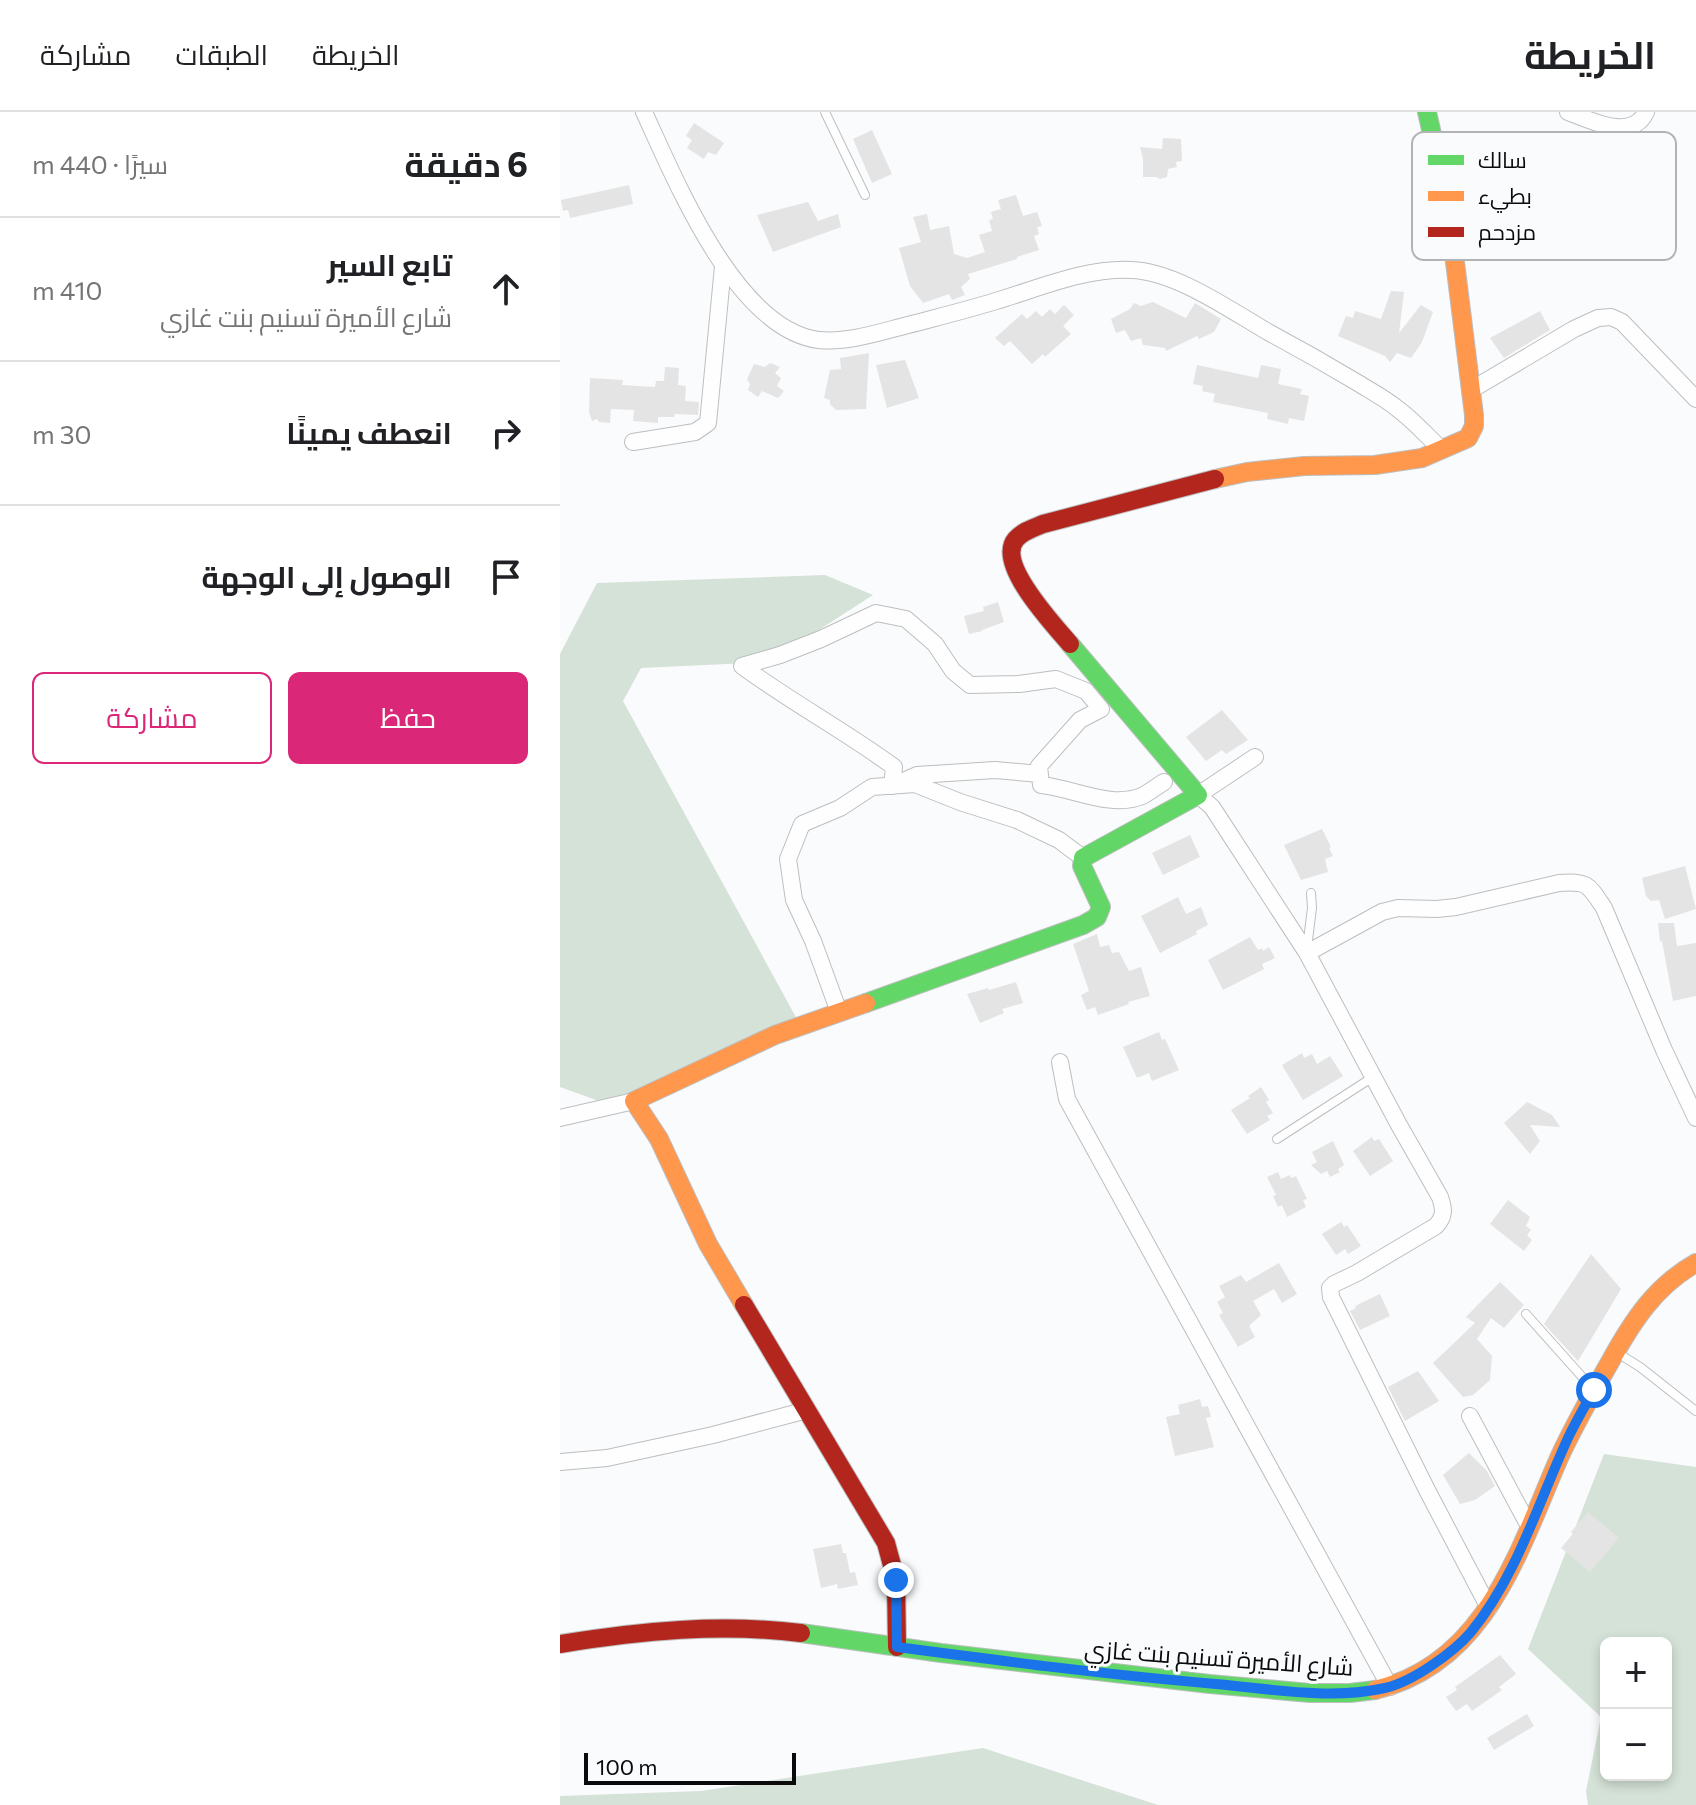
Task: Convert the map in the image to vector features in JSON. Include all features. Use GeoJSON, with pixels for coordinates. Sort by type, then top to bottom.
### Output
{"type":"FeatureCollection","features":[{"type":"Feature","properties":{"kind":"street"},"geometry":{"type":"LineString","coordinates":[[644,112],[723,266],[771,318],[805,337],[829,340],[884,331],[1072,277],[1114,270],[1147,271],[1221,304],[1382,397],[1442,450]]}},
{"type":"Feature","properties":{"kind":"street"},"geometry":{"type":"LineString","coordinates":[[1427,112],[1431,132]]}},
{"type":"Feature","properties":{"kind":"street"},"geometry":{"type":"LineString","coordinates":[[1568,112],[1610,126],[1631,127],[1642,121],[1646,112]]}},
{"type":"Feature","properties":{"kind":"street"},"geometry":{"type":"LineString","coordinates":[[1455,260],[1474,415],[1472,433],[1468,438],[1412,460],[1247,472],[1194,484],[1043,524],[1027,530],[1014,540],[1010,553],[1013,567],[1033,599],[1198,795],[1212,807],[1307,953],[1440,1197],[1444,1215],[1440,1222],[1334,1284],[1330,1294],[1489,1608]]}},
{"type":"Feature","properties":{"kind":"street"},"geometry":{"type":"LineString","coordinates":[[633,442],[695,432],[708,423],[723,266]]}},
{"type":"Feature","properties":{"kind":"street"},"geometry":{"type":"LineString","coordinates":[[1471,390],[1574,329],[1604,317],[1622,322],[1696,399]]}},
{"type":"Feature","properties":{"kind":"street"},"geometry":{"type":"LineString","coordinates":[[892,786],[894,767],[742,666],[821,639],[876,613],[906,619],[935,644],[953,671],[970,685],[1019,684],[1056,679],[1086,691],[1101,709],[1080,720],[1039,766],[1041,785],[1115,800],[1141,796],[1164,782]]}},
{"type":"Feature","properties":{"kind":"street"},"geometry":{"type":"LineString","coordinates":[[1083,858],[1191,796],[1198,795],[1255,757]]}},
{"type":"Feature","properties":{"kind":"street"},"geometry":{"type":"LineString","coordinates":[[892,786],[917,775],[995,770],[1040,774]]}},
{"type":"Feature","properties":{"kind":"street"},"geometry":{"type":"LineString","coordinates":[[839,1012],[794,900],[788,859],[802,824],[840,808],[872,787],[915,784],[1017,820],[1059,840],[1083,858]]}},
{"type":"Feature","properties":{"kind":"street"},"geometry":{"type":"LineString","coordinates":[[560,1118],[634,1101],[775,1035],[1083,925],[1097,917],[1101,907],[1082,866],[1083,858]]}},
{"type":"Feature","properties":{"kind":"street"},"geometry":{"type":"LineString","coordinates":[[1307,953],[1382,912],[1398,908],[1456,907],[1559,883],[1585,884],[1604,908],[1696,1118]]}},
{"type":"Feature","properties":{"kind":"street"},"geometry":{"type":"LineString","coordinates":[[1060,1062],[1067,1099],[1390,1687]]}},
{"type":"Feature","properties":{"kind":"street"},"geometry":{"type":"LineString","coordinates":[[634,1101],[659,1139],[708,1244],[886,1543],[896,1580],[897,1647]]}},
{"type":"Feature","properties":{"kind":"street","name":"شارع الأميرة تسنيم بنت غازي"},"geometry":{"type":"LineString","coordinates":[[560,1644],[658,1630],[766,1629],[1109,1675],[1340,1693],[1390,1687],[1442,1659],[1468,1635],[1489,1608],[1530,1528],[1569,1436],[1630,1326],[1654,1295],[1696,1263]]}},
{"type":"Feature","properties":{"kind":"street"},"geometry":{"type":"LineString","coordinates":[[560,1462],[607,1458],[807,1410]]}},
{"type":"Feature","properties":{"kind":"street"},"geometry":{"type":"LineString","coordinates":[[1470,1416],[1530,1528]]}},
{"type":"Feature","properties":{"kind":"lane"},"geometry":{"type":"LineString","coordinates":[[825,112],[865,195]]}},
{"type":"Feature","properties":{"kind":"lane"},"geometry":{"type":"LineString","coordinates":[[1307,953],[1311,893]]}},
{"type":"Feature","properties":{"kind":"lane"},"geometry":{"type":"LineString","coordinates":[[1277,1139],[1373,1077]]}},
{"type":"Feature","properties":{"kind":"lane"},"geometry":{"type":"LineString","coordinates":[[1526,1314],[1594,1390]]}},
{"type":"Feature","properties":{"kind":"lane"},"geometry":{"type":"LineString","coordinates":[[1616,1351],[1696,1411]]}},
{"type":"Feature","properties":{"kind":"shaded area"},"geometry":{"type":"Polygon","coordinates":[[[825,575],[873,595],[769,662],[641,668],[623,701],[804,1032],[607,1104],[560,1087],[560,654],[597,583],[825,575]]]}},
{"type":"Feature","properties":{"kind":"shaded area"},"geometry":{"type":"Polygon","coordinates":[[[1604,1454],[1696,1467],[1696,1805],[1588,1805],[1586,1791],[1600,1722],[1600,1781],[1672,1781],[1672,1637],[1600,1637],[1600,1716],[1528,1649],[1604,1454]]]}},
{"type":"Feature","properties":{"kind":"shaded area"},"geometry":{"type":"Polygon","coordinates":[[[983,1748],[1158,1805],[560,1805],[560,1796],[701,1791],[983,1748]]]}},
{"type":"Feature","properties":{"kind":"building"},"geometry":{"type":"Polygon","coordinates":[[[694,123],[724,143],[716,155],[708,152],[704,159],[687,148],[692,140],[686,136],[694,123]]]}},
{"type":"Feature","properties":{"kind":"building"},"geometry":{"type":"Polygon","coordinates":[[[872,130],[892,174],[872,183],[853,139],[872,130]]]}},
{"type":"Feature","properties":{"kind":"building"},"geometry":{"type":"Polygon","coordinates":[[[1163,138],[1181,139],[1182,161],[1176,162],[1177,167],[1168,169],[1167,177],[1143,177],[1140,147],[1162,149],[1163,138]]]}},
{"type":"Feature","properties":{"kind":"building"},"geometry":{"type":"Polygon","coordinates":[[[629,185],[633,204],[570,218],[568,210],[563,211],[561,200],[629,185]]]}},
{"type":"Feature","properties":{"kind":"building"},"geometry":{"type":"Polygon","coordinates":[[[1016,195],[1023,216],[1037,212],[1042,226],[1037,227],[1039,234],[1034,236],[1039,250],[968,274],[970,279],[961,287],[965,295],[952,300],[949,294],[923,303],[910,286],[899,248],[921,242],[913,217],[927,214],[930,230],[949,226],[954,254],[967,258],[985,252],[979,235],[992,231],[989,220],[993,219],[991,212],[1001,209],[998,200],[1016,195]]]}},
{"type":"Feature","properties":{"kind":"building"},"geometry":{"type":"Polygon","coordinates":[[[808,202],[818,221],[838,214],[841,227],[773,252],[757,215],[808,202]]]}},
{"type":"Feature","properties":{"kind":"building"},"geometry":{"type":"Polygon","coordinates":[[[1391,291],[1404,292],[1399,333],[1421,305],[1433,312],[1422,342],[1411,358],[1397,353],[1390,362],[1385,356],[1338,336],[1346,316],[1353,318],[1355,311],[1381,319],[1391,291]]]}},
{"type":"Feature","properties":{"kind":"building"},"geometry":{"type":"Polygon","coordinates":[[[1153,302],[1186,318],[1195,303],[1221,319],[1214,332],[1199,339],[1197,336],[1166,351],[1165,348],[1143,345],[1141,338],[1131,341],[1125,330],[1116,333],[1111,319],[1130,309],[1134,303],[1141,306],[1153,302]]]}},
{"type":"Feature","properties":{"kind":"building"},"geometry":{"type":"Polygon","coordinates":[[[1064,305],[1074,315],[1063,326],[1071,334],[1032,364],[1010,341],[1004,346],[995,338],[1022,314],[1027,319],[1036,311],[1042,317],[1050,309],[1055,314],[1064,305]]]}},
{"type":"Feature","properties":{"kind":"building"},"geometry":{"type":"Polygon","coordinates":[[[1540,311],[1550,330],[1504,358],[1490,338],[1540,311]]]}},
{"type":"Feature","properties":{"kind":"building"},"geometry":{"type":"Polygon","coordinates":[[[869,353],[866,409],[836,410],[830,400],[824,398],[830,370],[841,369],[840,358],[869,353]]]}},
{"type":"Feature","properties":{"kind":"building"},"geometry":{"type":"Polygon","coordinates":[[[905,360],[919,398],[887,408],[876,365],[905,360]]]}},
{"type":"Feature","properties":{"kind":"building"},"geometry":{"type":"Polygon","coordinates":[[[770,363],[780,367],[775,373],[781,378],[777,386],[784,391],[778,398],[762,391],[758,397],[748,390],[750,384],[747,379],[754,364],[765,367],[770,363]]]}},
{"type":"Feature","properties":{"kind":"building"},"geometry":{"type":"Polygon","coordinates":[[[1197,365],[1258,378],[1261,365],[1281,369],[1278,384],[1302,389],[1300,394],[1309,396],[1304,421],[1289,418],[1288,424],[1267,419],[1268,413],[1213,402],[1215,394],[1202,391],[1203,386],[1193,384],[1197,365]]]}},
{"type":"Feature","properties":{"kind":"building"},"geometry":{"type":"Polygon","coordinates":[[[665,367],[679,368],[678,385],[686,386],[685,401],[699,402],[698,415],[658,417],[658,423],[633,421],[634,410],[611,409],[610,423],[597,419],[592,421],[589,412],[590,378],[623,380],[622,385],[655,387],[656,381],[664,381],[665,367]]]}},
{"type":"Feature","properties":{"kind":"building"},"geometry":{"type":"Polygon","coordinates":[[[998,602],[1004,622],[969,634],[964,616],[984,611],[983,607],[998,602]]]}},
{"type":"Feature","properties":{"kind":"building"},"geometry":{"type":"Polygon","coordinates":[[[1222,710],[1248,740],[1226,754],[1222,750],[1206,761],[1186,737],[1222,710]]]}},
{"type":"Feature","properties":{"kind":"building"},"geometry":{"type":"Polygon","coordinates":[[[1322,829],[1333,856],[1325,859],[1328,872],[1301,880],[1284,845],[1322,829]]]}},
{"type":"Feature","properties":{"kind":"building"},"geometry":{"type":"Polygon","coordinates":[[[1190,835],[1200,857],[1163,875],[1152,853],[1190,835]]]}},
{"type":"Feature","properties":{"kind":"building"},"geometry":{"type":"Polygon","coordinates":[[[1685,866],[1696,909],[1665,919],[1659,900],[1651,901],[1646,896],[1642,878],[1685,866]]]}},
{"type":"Feature","properties":{"kind":"building"},"geometry":{"type":"Polygon","coordinates":[[[1178,897],[1186,914],[1201,907],[1208,925],[1160,953],[1141,916],[1178,897]]]}},
{"type":"Feature","properties":{"kind":"building"},"geometry":{"type":"Polygon","coordinates":[[[1658,923],[1674,923],[1677,946],[1696,943],[1696,996],[1673,1001],[1658,923]]]}},
{"type":"Feature","properties":{"kind":"building"},"geometry":{"type":"Polygon","coordinates":[[[1097,934],[1100,947],[1109,945],[1112,953],[1119,952],[1129,971],[1141,967],[1150,996],[1098,1015],[1095,1007],[1087,1010],[1081,995],[1089,991],[1073,944],[1097,934]]]}},
{"type":"Feature","properties":{"kind":"building"},"geometry":{"type":"Polygon","coordinates":[[[1250,937],[1258,950],[1269,947],[1275,958],[1262,964],[1264,969],[1223,990],[1208,960],[1250,937]]]}},
{"type":"Feature","properties":{"kind":"building"},"geometry":{"type":"Polygon","coordinates":[[[1016,982],[1023,1003],[1002,1009],[1004,1013],[980,1023],[967,994],[1016,982]]]}},
{"type":"Feature","properties":{"kind":"building"},"geometry":{"type":"Polygon","coordinates":[[[1159,1032],[1179,1070],[1152,1081],[1149,1073],[1137,1078],[1123,1047],[1159,1032]]]}},
{"type":"Feature","properties":{"kind":"building"},"geometry":{"type":"Polygon","coordinates":[[[1302,1053],[1304,1058],[1312,1054],[1317,1064],[1330,1056],[1343,1076],[1303,1100],[1282,1065],[1302,1053]]]}},
{"type":"Feature","properties":{"kind":"building"},"geometry":{"type":"Polygon","coordinates":[[[1261,1087],[1273,1113],[1267,1116],[1270,1120],[1247,1134],[1231,1110],[1261,1087]]]}},
{"type":"Feature","properties":{"kind":"building"},"geometry":{"type":"Polygon","coordinates":[[[1527,1102],[1552,1115],[1560,1127],[1530,1125],[1540,1141],[1530,1154],[1504,1123],[1527,1102]]]}},
{"type":"Feature","properties":{"kind":"building"},"geometry":{"type":"Polygon","coordinates":[[[1372,1137],[1374,1141],[1379,1139],[1393,1161],[1370,1176],[1353,1151],[1372,1137]]]}},
{"type":"Feature","properties":{"kind":"building"},"geometry":{"type":"Polygon","coordinates":[[[1333,1141],[1344,1165],[1338,1169],[1340,1172],[1330,1177],[1327,1171],[1321,1174],[1311,1165],[1317,1162],[1312,1152],[1333,1141]]]}},
{"type":"Feature","properties":{"kind":"building"},"geometry":{"type":"Polygon","coordinates":[[[1278,1172],[1281,1179],[1296,1176],[1307,1199],[1303,1200],[1306,1207],[1287,1217],[1282,1205],[1278,1207],[1267,1177],[1278,1172]]]}},
{"type":"Feature","properties":{"kind":"building"},"geometry":{"type":"Polygon","coordinates":[[[1508,1200],[1530,1217],[1526,1226],[1531,1230],[1527,1235],[1532,1240],[1524,1251],[1490,1224],[1508,1200]]]}},
{"type":"Feature","properties":{"kind":"building"},"geometry":{"type":"Polygon","coordinates":[[[1341,1222],[1344,1227],[1347,1225],[1361,1246],[1348,1254],[1345,1249],[1336,1255],[1322,1234],[1341,1222]]]}},
{"type":"Feature","properties":{"kind":"building"},"geometry":{"type":"Polygon","coordinates":[[[1591,1254],[1621,1289],[1578,1361],[1544,1324],[1591,1254]]]}},
{"type":"Feature","properties":{"kind":"building"},"geometry":{"type":"Polygon","coordinates":[[[1279,1263],[1297,1294],[1282,1303],[1274,1289],[1253,1301],[1261,1315],[1249,1326],[1255,1337],[1238,1347],[1219,1315],[1223,1313],[1217,1302],[1225,1297],[1219,1286],[1241,1275],[1246,1282],[1279,1263]]]}},
{"type":"Feature","properties":{"kind":"building"},"geometry":{"type":"Polygon","coordinates":[[[1500,1282],[1524,1305],[1504,1328],[1491,1318],[1477,1339],[1492,1356],[1490,1380],[1473,1395],[1463,1397],[1433,1363],[1475,1323],[1466,1317],[1500,1282]]]}},
{"type":"Feature","properties":{"kind":"building"},"geometry":{"type":"Polygon","coordinates":[[[1380,1294],[1390,1316],[1360,1330],[1350,1311],[1380,1294]]]}},
{"type":"Feature","properties":{"kind":"building"},"geometry":{"type":"Polygon","coordinates":[[[1418,1371],[1439,1401],[1405,1421],[1388,1387],[1418,1371]]]}},
{"type":"Feature","properties":{"kind":"building"},"geometry":{"type":"Polygon","coordinates":[[[1200,1399],[1202,1407],[1208,1406],[1211,1417],[1206,1418],[1214,1447],[1175,1456],[1166,1417],[1180,1414],[1178,1405],[1200,1399]]]}},
{"type":"Feature","properties":{"kind":"building"},"geometry":{"type":"Polygon","coordinates":[[[1469,1453],[1487,1471],[1495,1486],[1475,1500],[1460,1504],[1443,1475],[1469,1453]]]}},
{"type":"Feature","properties":{"kind":"building"},"geometry":{"type":"Polygon","coordinates":[[[1588,1512],[1619,1538],[1590,1572],[1561,1548],[1588,1512]]]}},
{"type":"Feature","properties":{"kind":"building"},"geometry":{"type":"Polygon","coordinates":[[[841,1544],[850,1573],[855,1572],[858,1585],[838,1589],[837,1584],[821,1588],[813,1549],[841,1544]]]}},
{"type":"Feature","properties":{"kind":"building"},"geometry":{"type":"Polygon","coordinates":[[[1500,1655],[1516,1674],[1499,1687],[1502,1690],[1472,1711],[1467,1704],[1456,1711],[1446,1697],[1500,1655]]]}},
{"type":"Feature","properties":{"kind":"building"},"geometry":{"type":"Polygon","coordinates":[[[1527,1714],[1534,1726],[1494,1750],[1487,1738],[1527,1714]]]}},
{"type":"Feature","properties":{"kind":"traffic: fast"},"geometry":{"type":"LineString","coordinates":[[1427,112],[1432,132]]}},
{"type":"Feature","properties":{"kind":"traffic: fast"},"geometry":{"type":"LineString","coordinates":[[866,1003],[1083,925],[1097,917],[1101,907],[1082,866],[1083,858],[1198,795],[1070,644]]}},
{"type":"Feature","properties":{"kind":"traffic: fast"},"geometry":{"type":"LineString","coordinates":[[801,1633],[941,1653],[1210,1684],[1310,1693],[1375,1690]]}},
{"type":"Feature","properties":{"kind":"traffic: slow"},"geometry":{"type":"LineString","coordinates":[[1215,479],[1304,466],[1375,465],[1422,458],[1468,438],[1474,426],[1474,415],[1455,262]]}},
{"type":"Feature","properties":{"kind":"traffic: slow"},"geometry":{"type":"LineString","coordinates":[[744,1305],[708,1244],[659,1139],[634,1101],[775,1035],[866,1003]]}},
{"type":"Feature","properties":{"kind":"traffic: slow"},"geometry":{"type":"LineString","coordinates":[[1375,1690],[1413,1676],[1445,1656],[1494,1599],[1565,1446],[1627,1333],[1657,1294],[1696,1263]]}},
{"type":"Feature","properties":{"kind":"traffic: jam"},"geometry":{"type":"LineString","coordinates":[[1070,644],[1040,609],[1020,578],[1013,563],[1012,550],[1016,539],[1043,524],[1215,479]]}},
{"type":"Feature","properties":{"kind":"traffic: jam"},"geometry":{"type":"LineString","coordinates":[[744,1305],[886,1543],[896,1580],[897,1647]]}},
{"type":"Feature","properties":{"kind":"traffic: jam"},"geometry":{"type":"LineString","coordinates":[[560,1644],[680,1630],[740,1629],[801,1633]]}},
{"type":"Feature","properties":{"kind":"route"},"geometry":{"type":"LineString","coordinates":[[896,1580],[897,1647],[1109,1675],[1262,1689],[1340,1693],[1390,1687],[1442,1659],[1468,1635],[1489,1608],[1530,1528],[1569,1436],[1594,1390]]}}]}
